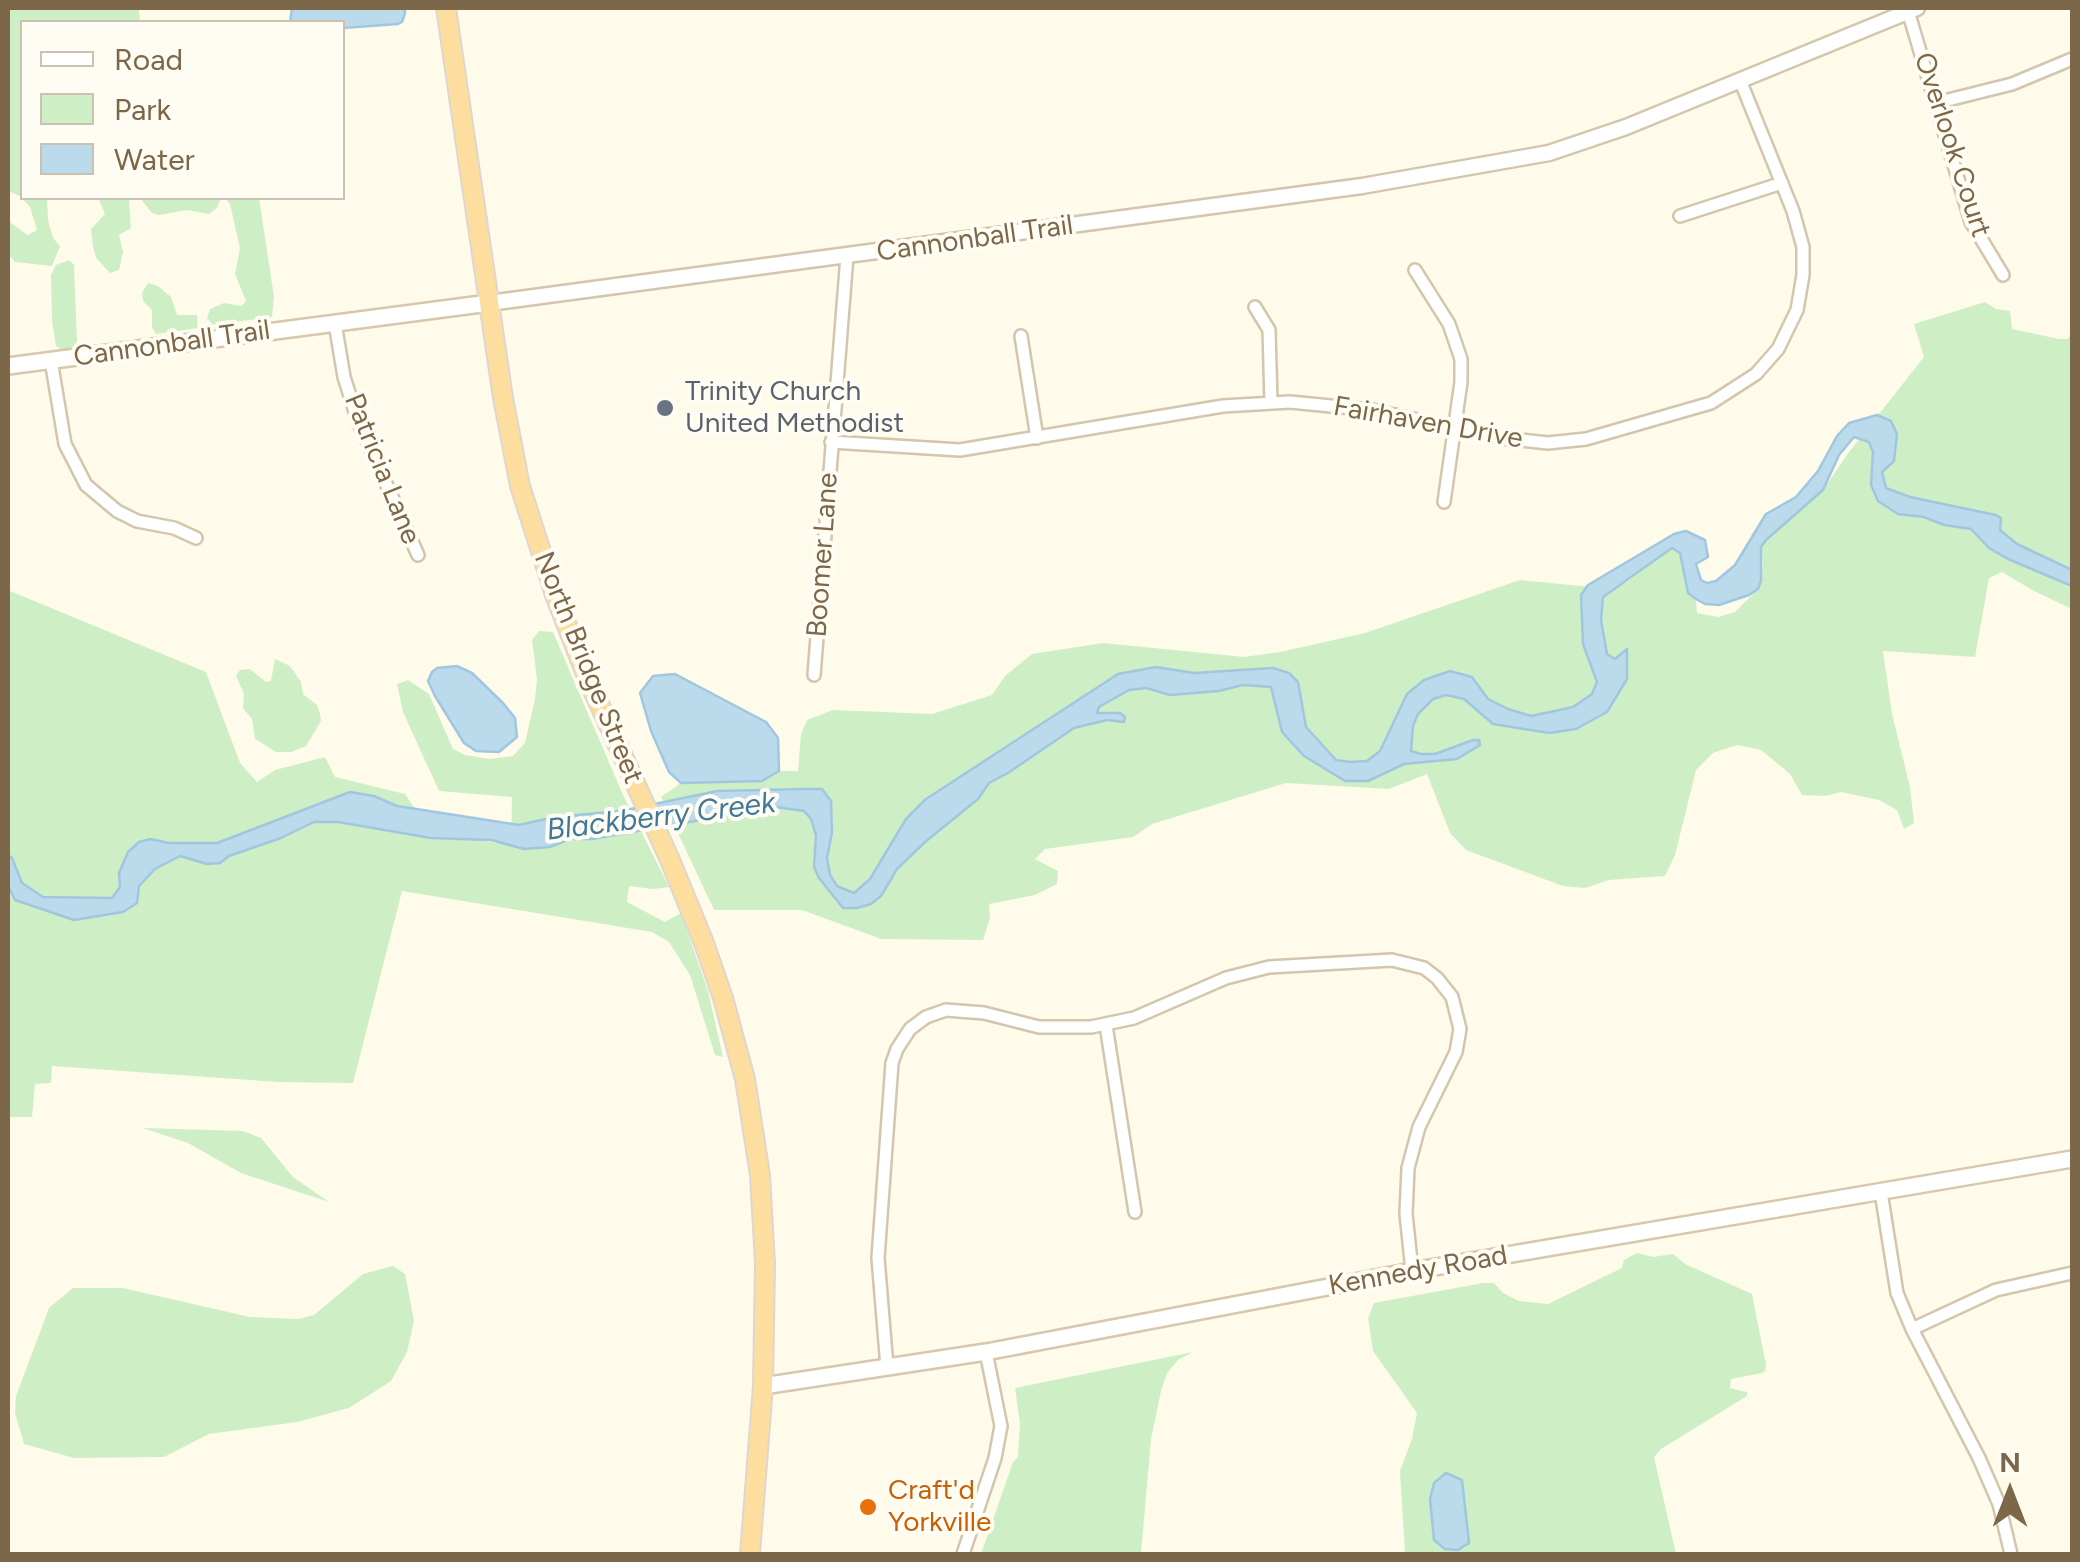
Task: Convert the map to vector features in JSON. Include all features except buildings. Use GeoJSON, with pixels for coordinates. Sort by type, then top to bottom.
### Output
{"type":"FeatureCollection","features":[{"type":"Feature","properties":{"kind":"highway","name":"North Bridge Street"},"geometry":{"type":"LineString","coordinates":[[446,8],[520,486],[561,611],[670,860],[717,980],[745,1079],[760,1175],[765,1264],[763,1386],[750,1554]]}},
{"type":"Feature","properties":{"kind":"main road","name":"Cannonball Trail"},"geometry":{"type":"LineString","coordinates":[[8,366],[489,303]]}},
{"type":"Feature","properties":{"kind":"main road","name":"Kennedy Road"},"geometry":{"type":"LineString","coordinates":[[763,1386],[986,1352],[1412,1271],[2072,1159]]}},
{"type":"Feature","properties":{"kind":"street","name":"Cannonball Trail"},"geometry":{"type":"LineString","coordinates":[[489,303],[1477,168],[1549,153],[1626,127],[1913,9]]}},
{"type":"Feature","properties":{"kind":"street","name":"Overlook Court"},"geometry":{"type":"LineString","coordinates":[[1913,9],[1971,222],[2004,275]]}},
{"type":"Feature","properties":{"kind":"street"},"geometry":{"type":"LineString","coordinates":[[1936,103],[2012,84],[2072,59]]}},
{"type":"Feature","properties":{"kind":"street","name":"Fairhaven Drive"},"geometry":{"type":"LineString","coordinates":[[831,442],[960,450],[1223,406],[1271,402],[1347,406],[1528,442],[1582,440],[1711,403],[1741,386],[1778,348],[1800,299],[1803,246],[1740,80]]}},
{"type":"Feature","properties":{"kind":"street"},"geometry":{"type":"LineString","coordinates":[[1680,216],[1782,183]]}},
{"type":"Feature","properties":{"kind":"street","name":"Boomer Lane"},"geometry":{"type":"LineString","coordinates":[[814,675],[847,256]]}},
{"type":"Feature","properties":{"kind":"street"},"geometry":{"type":"LineString","coordinates":[[1415,270],[1449,324],[1459,348],[1461,382],[1444,502]]}},
{"type":"Feature","properties":{"kind":"street"},"geometry":{"type":"LineString","coordinates":[[1255,307],[1269,330],[1271,402]]}},
{"type":"Feature","properties":{"kind":"street","name":"Patricia Lane"},"geometry":{"type":"LineString","coordinates":[[335,323],[344,377],[358,421],[418,555]]}},
{"type":"Feature","properties":{"kind":"street"},"geometry":{"type":"LineString","coordinates":[[1020,336],[1038,438]]}},
{"type":"Feature","properties":{"kind":"street"},"geometry":{"type":"LineString","coordinates":[[52,360],[65,444],[86,485],[117,512],[196,538]]}},
{"type":"Feature","properties":{"kind":"street"},"geometry":{"type":"LineString","coordinates":[[887,1366],[878,1258],[892,1063],[902,1039],[926,1017],[959,1009],[1039,1027],[1106,1025],[1160,1009],[1226,978],[1273,966],[1392,960],[1424,968],[1452,997],[1460,1029],[1456,1052],[1419,1127],[1408,1168],[1406,1214],[1412,1271]]}},
{"type":"Feature","properties":{"kind":"street"},"geometry":{"type":"LineString","coordinates":[[1106,1025],[1135,1212]]}},
{"type":"Feature","properties":{"kind":"street"},"geometry":{"type":"LineString","coordinates":[[1881,1192],[1897,1293],[1980,1458],[1999,1504],[2010,1554]]}},
{"type":"Feature","properties":{"kind":"street"},"geometry":{"type":"LineString","coordinates":[[1912,1329],[1996,1290],[2072,1273]]}},
{"type":"Feature","properties":{"kind":"street"},"geometry":{"type":"LineString","coordinates":[[963,1554],[995,1458],[1000,1426],[986,1352]]}},
{"type":"Feature","properties":{"kind":"green space"},"geometry":{"type":"Polygon","coordinates":[[[8,8],[139,8],[140,20],[20,20],[20,196],[8,191],[8,8]]]}},
{"type":"Feature","properties":{"kind":"green space"},"geometry":{"type":"Polygon","coordinates":[[[24,200],[47,200],[53,238],[60,246],[52,266],[15,262],[8,254],[8,221],[28,235],[37,230],[24,200]]]}},
{"type":"Feature","properties":{"kind":"green space"},"geometry":{"type":"Polygon","coordinates":[[[99,200],[129,200],[131,228],[119,235],[123,252],[119,270],[110,273],[96,258],[91,229],[105,214],[99,200]]]}},
{"type":"Feature","properties":{"kind":"green space"},"geometry":{"type":"Polygon","coordinates":[[[142,200],[220,200],[209,214],[187,210],[152,213],[142,200]]]}},
{"type":"Feature","properties":{"kind":"green space"},"geometry":{"type":"Polygon","coordinates":[[[227,200],[259,200],[274,297],[272,317],[213,325],[207,318],[210,309],[224,303],[241,306],[246,301],[235,274],[240,248],[227,200]]]}},
{"type":"Feature","properties":{"kind":"green space"},"geometry":{"type":"Polygon","coordinates":[[[69,260],[74,265],[77,342],[62,350],[56,346],[52,321],[51,275],[56,265],[69,260]]]}},
{"type":"Feature","properties":{"kind":"green space"},"geometry":{"type":"Polygon","coordinates":[[[148,283],[171,297],[177,315],[197,315],[198,328],[156,334],[152,310],[143,301],[142,293],[148,283]]]}},
{"type":"Feature","properties":{"kind":"green space"},"geometry":{"type":"Polygon","coordinates":[[[1985,302],[2010,311],[2012,329],[2059,339],[2068,339],[2072,332],[2072,609],[2002,572],[1989,578],[1975,657],[1883,651],[1892,714],[1910,787],[1914,823],[1904,829],[1897,810],[1879,800],[1841,792],[1802,795],[1790,774],[1761,750],[1737,745],[1713,753],[1696,770],[1675,855],[1665,876],[1609,880],[1585,888],[1563,886],[1466,850],[1450,833],[1427,774],[1389,789],[1286,783],[1152,824],[1133,837],[1045,849],[1035,859],[1058,871],[1057,884],[1035,895],[989,904],[990,918],[983,940],[881,939],[802,910],[714,910],[661,797],[681,783],[762,781],[779,771],[798,771],[801,734],[807,720],[833,710],[932,714],[992,695],[1005,676],[1032,654],[1103,643],[1244,657],[1280,652],[1365,633],[1520,580],[1612,589],[1672,548],[1678,549],[1684,563],[1684,580],[1688,593],[1696,599],[1697,613],[1718,617],[1735,612],[1758,589],[1763,563],[1761,547],[1766,540],[1823,490],[1924,357],[1914,324],[1985,302]]]}},
{"type":"Feature","properties":{"kind":"green space"},"geometry":{"type":"Polygon","coordinates":[[[10,591],[206,672],[240,763],[257,782],[275,770],[325,757],[335,777],[405,794],[431,833],[511,845],[512,797],[439,791],[403,712],[397,684],[408,680],[429,694],[453,749],[489,759],[513,756],[525,743],[535,699],[537,679],[532,640],[539,631],[553,632],[623,795],[669,887],[629,886],[627,902],[665,922],[681,913],[708,991],[723,1057],[715,1055],[690,975],[669,942],[652,932],[402,891],[353,1083],[278,1082],[52,1066],[51,1083],[35,1084],[32,1117],[8,1117],[10,591]]]}},
{"type":"Feature","properties":{"kind":"green space"},"geometry":{"type":"Polygon","coordinates":[[[275,659],[290,666],[301,682],[303,694],[317,705],[320,714],[321,721],[306,746],[291,752],[276,752],[255,739],[236,676],[240,670],[250,669],[266,682],[271,681],[275,659]]]}},
{"type":"Feature","properties":{"kind":"green space"},"geometry":{"type":"Polygon","coordinates":[[[143,1128],[243,1131],[261,1138],[293,1177],[329,1202],[241,1173],[188,1143],[143,1128]]]}},
{"type":"Feature","properties":{"kind":"green space"},"geometry":{"type":"Polygon","coordinates":[[[1637,1253],[1653,1257],[1673,1254],[1685,1264],[1752,1294],[1766,1365],[1762,1373],[1731,1379],[1730,1388],[1747,1392],[1747,1396],[1654,1457],[1676,1554],[1405,1554],[1400,1471],[1417,1413],[1373,1351],[1368,1318],[1374,1303],[1494,1283],[1519,1301],[1548,1304],[1622,1268],[1624,1260],[1637,1253]],[[1446,1473],[1434,1483],[1430,1499],[1434,1540],[1464,1548],[1469,1536],[1463,1516],[1462,1480],[1446,1473]]]}},
{"type":"Feature","properties":{"kind":"green space"},"geometry":{"type":"Polygon","coordinates":[[[393,1266],[405,1274],[414,1321],[407,1352],[391,1381],[349,1408],[297,1422],[209,1434],[164,1457],[74,1458],[24,1444],[15,1413],[16,1396],[49,1308],[73,1288],[123,1288],[250,1317],[298,1319],[314,1315],[363,1274],[393,1266]]]}},
{"type":"Feature","properties":{"kind":"green space"},"geometry":{"type":"Polygon","coordinates":[[[1193,1352],[1178,1360],[1167,1373],[1161,1391],[1151,1439],[1141,1554],[981,1554],[1018,1457],[1020,1423],[1015,1388],[1193,1352]]]}},
{"type":"Feature","properties":{"kind":"water"},"geometry":{"type":"Polygon","coordinates":[[[292,8],[405,8],[398,24],[345,28],[345,20],[290,20],[292,8]]]}},
{"type":"Feature","properties":{"kind":"water","name":"Blackberry Creek"},"geometry":{"type":"Polygon","coordinates":[[[1877,415],[1891,421],[1897,434],[1894,461],[1882,472],[1886,488],[1910,497],[1996,515],[2001,518],[2000,530],[2017,544],[2072,570],[2072,586],[2008,559],[1989,548],[1971,529],[1898,514],[1878,501],[1871,485],[1873,452],[1869,442],[1854,437],[1839,455],[1823,490],[1761,547],[1761,581],[1749,595],[1719,605],[1696,599],[1688,593],[1680,553],[1672,548],[1603,597],[1601,620],[1607,654],[1615,659],[1627,649],[1627,679],[1607,712],[1576,729],[1549,733],[1493,724],[1464,699],[1446,695],[1433,699],[1418,714],[1411,751],[1435,754],[1473,740],[1479,740],[1480,745],[1457,759],[1404,764],[1368,781],[1345,781],[1304,756],[1282,732],[1271,687],[1243,685],[1170,695],[1146,688],[1129,690],[1099,707],[1097,713],[1120,713],[1124,722],[1107,720],[1074,728],[989,783],[978,799],[897,869],[881,896],[857,908],[843,908],[819,878],[814,867],[816,835],[811,819],[804,811],[776,807],[524,849],[491,840],[431,838],[338,822],[314,822],[220,863],[207,864],[180,856],[155,869],[139,886],[137,903],[123,912],[74,920],[15,900],[8,886],[8,855],[22,883],[43,897],[112,898],[120,887],[119,873],[128,852],[139,842],[150,839],[217,843],[350,792],[374,796],[397,806],[519,825],[555,817],[621,811],[717,791],[822,789],[831,801],[832,832],[827,858],[830,875],[837,886],[854,893],[870,879],[906,819],[926,799],[1118,674],[1156,667],[1194,673],[1273,668],[1289,673],[1298,682],[1306,727],[1336,760],[1350,762],[1367,761],[1380,751],[1407,694],[1424,680],[1450,671],[1472,677],[1488,699],[1531,716],[1573,707],[1592,694],[1597,682],[1583,644],[1581,595],[1588,585],[1674,534],[1686,531],[1705,540],[1708,557],[1696,564],[1701,580],[1716,581],[1735,565],[1766,514],[1796,497],[1818,471],[1837,436],[1849,423],[1877,415]]]}},
{"type":"Feature","properties":{"kind":"water"},"geometry":{"type":"Polygon","coordinates":[[[457,666],[472,673],[515,718],[517,737],[499,752],[476,751],[464,743],[435,696],[428,681],[432,672],[457,666]]]}},
{"type":"Feature","properties":{"kind":"water"},"geometry":{"type":"Polygon","coordinates":[[[675,674],[766,722],[778,738],[779,771],[762,781],[681,783],[669,772],[640,693],[653,676],[675,674]]]}},
{"type":"Feature","properties":{"kind":"water"},"geometry":{"type":"Polygon","coordinates":[[[1446,1473],[1462,1480],[1469,1543],[1458,1550],[1445,1549],[1434,1540],[1430,1499],[1434,1483],[1446,1473]]]}},
{"type":"Feature","properties":{"kind":"place","name":"Trinity Church United Methodist"},"geometry":{"type":"Point","coordinates":[665,408]}},
{"type":"Feature","properties":{"kind":"place","name":"Craft'd Yorkville"},"geometry":{"type":"Point","coordinates":[868,1507]}}]}
